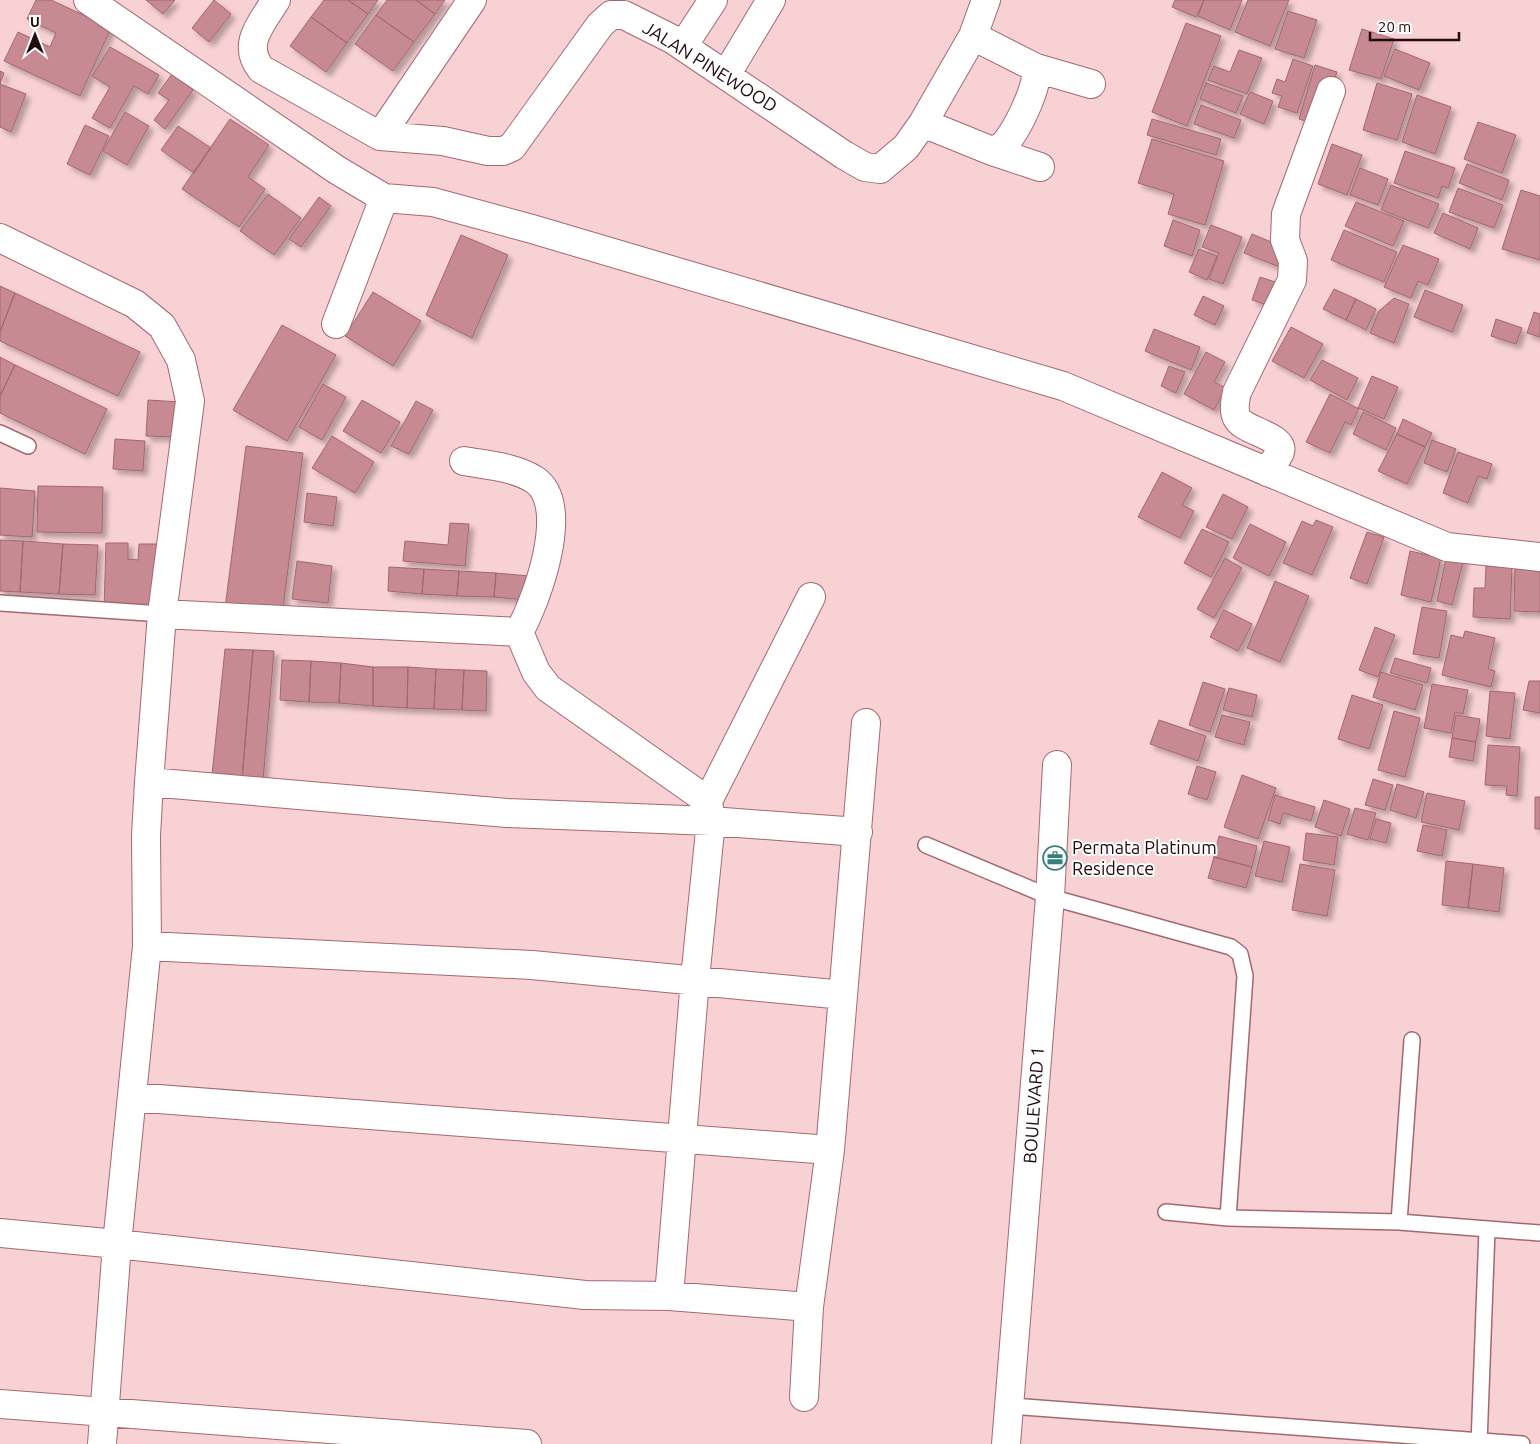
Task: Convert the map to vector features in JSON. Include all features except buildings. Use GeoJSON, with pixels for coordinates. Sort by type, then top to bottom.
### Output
{"type":"FeatureCollection","features":[{"type":"Feature","properties":{"kind":"street"},"geometry":{"type":"LineString","coordinates":[[88,0],[337,170],[384,198],[433,202],[532,229],[1063,386],[1447,547],[1540,557]]}},
{"type":"Feature","properties":{"kind":"street"},"geometry":{"type":"LineString","coordinates":[[276,0],[258,29],[251,48],[253,59],[261,69],[380,136],[472,0]]}},
{"type":"Feature","properties":{"kind":"street"},"geometry":{"type":"LineString","coordinates":[[683,46],[713,0]]}},
{"type":"Feature","properties":{"kind":"street"},"geometry":{"type":"LineString","coordinates":[[726,75],[771,0]]}},
{"type":"Feature","properties":{"kind":"street","name":"JALAN PINEWOOD"},"geometry":{"type":"LineString","coordinates":[[380,136],[443,141],[488,151],[503,151],[512,147],[600,25],[611,15],[624,16],[683,46],[844,155],[865,167],[880,168],[894,159],[906,147],[923,123],[973,36],[986,0]]}},
{"type":"Feature","properties":{"kind":"street"},"geometry":{"type":"LineString","coordinates":[[973,36],[1036,68],[1090,84]]}},
{"type":"Feature","properties":{"kind":"street"},"geometry":{"type":"LineString","coordinates":[[992,151],[999,149],[1010,138],[1035,84],[1036,68]]}},
{"type":"Feature","properties":{"kind":"street"},"geometry":{"type":"LineString","coordinates":[[1266,472],[1280,452],[1280,446],[1276,441],[1242,424],[1237,418],[1235,402],[1238,392],[1292,280],[1293,261],[1285,240],[1286,214],[1331,90]]}},
{"type":"Feature","properties":{"kind":"street"},"geometry":{"type":"LineString","coordinates":[[923,123],[992,151],[1040,167]]}},
{"type":"Feature","properties":{"kind":"street"},"geometry":{"type":"LineString","coordinates":[[336,324],[384,198]]}},
{"type":"Feature","properties":{"kind":"street"},"geometry":{"type":"LineString","coordinates":[[0,238],[135,304],[162,326],[181,360],[190,401],[162,614],[146,836],[147,946],[117,1244],[102,1444]]}},
{"type":"Feature","properties":{"kind":"street"},"geometry":{"type":"LineString","coordinates":[[464,461],[507,469],[536,481],[547,495],[551,523],[549,547],[530,612],[519,632]]}},
{"type":"Feature","properties":{"kind":"street"},"geometry":{"type":"LineString","coordinates":[[668,1296],[710,811],[811,597]]}},
{"type":"Feature","properties":{"kind":"street"},"geometry":{"type":"LineString","coordinates":[[162,614],[519,632]]}},
{"type":"Feature","properties":{"kind":"street"},"geometry":{"type":"LineString","coordinates":[[519,632],[536,672],[548,688],[710,811]]}},
{"type":"Feature","properties":{"kind":"street"},"geometry":{"type":"LineString","coordinates":[[804,1397],[809,1307],[830,1150],[866,723]]}},
{"type":"Feature","properties":{"kind":"street","name":"BOULEVARD 1"},"geometry":{"type":"LineString","coordinates":[[1006,1444],[1011,1406],[1050,897],[1057,765]]}},
{"type":"Feature","properties":{"kind":"street"},"geometry":{"type":"LineString","coordinates":[[149,782],[507,813],[710,811],[858,832]]}},
{"type":"Feature","properties":{"kind":"street"},"geometry":{"type":"LineString","coordinates":[[147,946],[532,964],[843,995]]}},
{"type":"Feature","properties":{"kind":"street"},"geometry":{"type":"LineString","coordinates":[[132,1097],[683,1137],[830,1150]]}},
{"type":"Feature","properties":{"kind":"street"},"geometry":{"type":"LineString","coordinates":[[0,1233],[585,1295],[668,1296],[809,1307]]}},
{"type":"Feature","properties":{"kind":"street"},"geometry":{"type":"LineString","coordinates":[[0,1404],[105,1414],[289,1436],[527,1444]]}},
{"type":"Feature","properties":{"kind":"lane"},"geometry":{"type":"LineString","coordinates":[[0,433],[28,446]]}},
{"type":"Feature","properties":{"kind":"lane"},"geometry":{"type":"LineString","coordinates":[[0,603],[162,614]]}},
{"type":"Feature","properties":{"kind":"lane"},"geometry":{"type":"LineString","coordinates":[[926,845],[1050,897],[1231,947],[1240,954],[1245,976],[1228,1218]]}},
{"type":"Feature","properties":{"kind":"lane"},"geometry":{"type":"LineString","coordinates":[[1399,1222],[1412,1040]]}},
{"type":"Feature","properties":{"kind":"lane"},"geometry":{"type":"LineString","coordinates":[[1166,1212],[1228,1218],[1399,1222],[1540,1233]]}},
{"type":"Feature","properties":{"kind":"lane"},"geometry":{"type":"LineString","coordinates":[[1479,1442],[1487,1230]]}},
{"type":"Feature","properties":{"kind":"lane"},"geometry":{"type":"LineString","coordinates":[[1011,1406],[1522,1444]]}},
{"type":"Feature","properties":{"kind":"place","name":"Permata Platinum Residence"},"geometry":{"type":"Point","coordinates":[1055,858]}}]}
